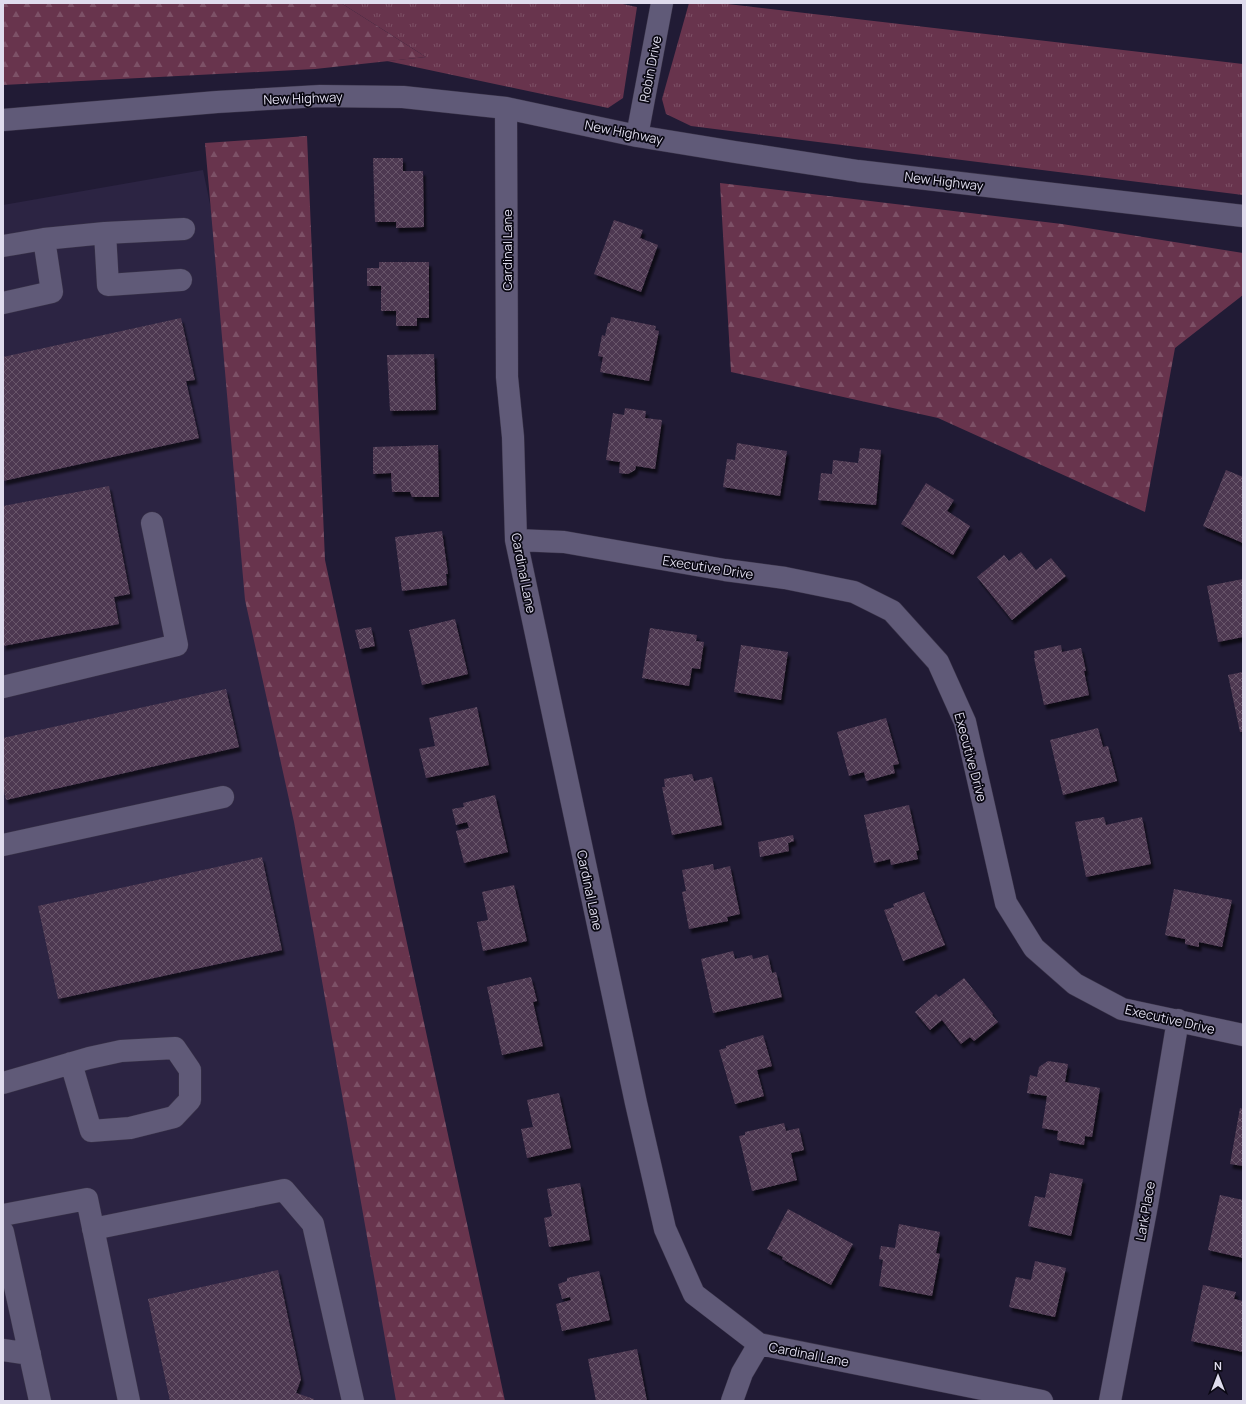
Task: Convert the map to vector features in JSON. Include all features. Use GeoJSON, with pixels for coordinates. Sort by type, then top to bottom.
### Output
{"type":"FeatureCollection","features":[{"type":"Feature","properties":{"kind":"street","name":"Robin Drive"},"geometry":{"type":"LineString","coordinates":[[637,136],[662,3]]}},
{"type":"Feature","properties":{"kind":"street","name":"New Highway"},"geometry":{"type":"LineString","coordinates":[[3,120],[217,102],[320,96],[403,97],[506,108],[637,136],[858,171],[1243,216]]}},
{"type":"Feature","properties":{"kind":"street","name":"Cardinal Lane"},"geometry":{"type":"LineString","coordinates":[[506,108],[507,377],[513,437],[516,540],[636,1103],[665,1229],[694,1294],[759,1344],[1042,1401]]}},
{"type":"Feature","properties":{"kind":"street"},"geometry":{"type":"LineString","coordinates":[[3,246],[44,239],[105,233],[184,229]]}},
{"type":"Feature","properties":{"kind":"street"},"geometry":{"type":"LineString","coordinates":[[105,233],[108,285],[182,280]]}},
{"type":"Feature","properties":{"kind":"street"},"geometry":{"type":"LineString","coordinates":[[3,303],[52,292],[44,239]]}},
{"type":"Feature","properties":{"kind":"street"},"geometry":{"type":"LineString","coordinates":[[3,687],[178,645],[152,523]]}},
{"type":"Feature","properties":{"kind":"street","name":"Executive Drive"},"geometry":{"type":"LineString","coordinates":[[516,540],[564,542],[725,570],[785,578],[854,592],[892,611],[938,662],[965,722],[1006,903],[1034,948],[1075,984],[1122,1009],[1243,1035]]}},
{"type":"Feature","properties":{"kind":"street"},"geometry":{"type":"LineString","coordinates":[[3,845],[223,797]]}},
{"type":"Feature","properties":{"kind":"street","name":"Lark Place"},"geometry":{"type":"LineString","coordinates":[[1110,1401],[1147,1205],[1178,1020]]}},
{"type":"Feature","properties":{"kind":"street"},"geometry":{"type":"LineString","coordinates":[[3,1083],[71,1063],[121,1051],[175,1048],[190,1070],[190,1100],[174,1117],[130,1128],[92,1131],[71,1063]]}},
{"type":"Feature","properties":{"kind":"street"},"geometry":{"type":"LineString","coordinates":[[94,1229],[284,1190],[313,1224],[353,1401]]}},
{"type":"Feature","properties":{"kind":"street"},"geometry":{"type":"LineString","coordinates":[[3,1215],[87,1199],[129,1401]]}},
{"type":"Feature","properties":{"kind":"street"},"geometry":{"type":"LineString","coordinates":[[3,1232],[40,1401]]}},
{"type":"Feature","properties":{"kind":"street"},"geometry":{"type":"LineString","coordinates":[[732,1401],[742,1373],[759,1344]]}},
{"type":"Feature","properties":{"kind":"street"},"geometry":{"type":"LineString","coordinates":[[3,1350],[30,1354]]}},
{"type":"Feature","properties":{"kind":"shaded area"},"geometry":{"type":"Polygon","coordinates":[[[203,170],[458,1401],[3,1401],[3,205],[203,170]]]}},
{"type":"Feature","properties":{"kind":"green space"},"geometry":{"type":"Polygon","coordinates":[[[3,3],[341,3],[426,57],[315,69],[3,85],[3,3]]]}},
{"type":"Feature","properties":{"kind":"green space"},"geometry":{"type":"Polygon","coordinates":[[[341,3],[618,3],[637,7],[623,98],[608,108],[387,61],[426,57],[341,3]]]}},
{"type":"Feature","properties":{"kind":"green space"},"geometry":{"type":"Polygon","coordinates":[[[689,3],[719,3],[1243,64],[1243,195],[691,126],[666,114],[662,99],[689,3]]]}},
{"type":"Feature","properties":{"kind":"green space"},"geometry":{"type":"Polygon","coordinates":[[[307,136],[325,560],[505,1401],[396,1401],[294,822],[245,600],[205,143],[307,136]]]}},
{"type":"Feature","properties":{"kind":"green space"},"geometry":{"type":"Polygon","coordinates":[[[720,183],[1062,224],[1243,253],[1243,295],[1175,348],[1145,512],[938,418],[731,372],[720,183]]]}},
{"type":"Feature","properties":{"kind":"building"},"geometry":{"type":"Polygon","coordinates":[[[373,158],[403,158],[403,171],[423,171],[424,227],[396,228],[396,222],[375,222],[373,158]]]}},
{"type":"Feature","properties":{"kind":"building"},"geometry":{"type":"Polygon","coordinates":[[[614,220],[643,230],[640,238],[658,245],[641,292],[594,274],[614,220]]]}},
{"type":"Feature","properties":{"kind":"building"},"geometry":{"type":"Polygon","coordinates":[[[379,262],[429,262],[429,318],[417,318],[417,326],[396,326],[396,311],[381,311],[381,286],[367,286],[367,268],[379,268],[379,262]]]}},
{"type":"Feature","properties":{"kind":"building"},"geometry":{"type":"Polygon","coordinates":[[[611,317],[656,326],[655,330],[659,331],[649,381],[600,372],[603,357],[598,356],[602,335],[605,336],[611,317]]]}},
{"type":"Feature","properties":{"kind":"building"},"geometry":{"type":"Polygon","coordinates":[[[181,318],[195,380],[186,381],[199,438],[3,481],[3,357],[181,318]]]}},
{"type":"Feature","properties":{"kind":"building"},"geometry":{"type":"Polygon","coordinates":[[[434,354],[436,410],[390,411],[387,355],[434,354]]]}},
{"type":"Feature","properties":{"kind":"building"},"geometry":{"type":"Polygon","coordinates":[[[625,408],[646,411],[645,418],[662,420],[655,469],[636,466],[635,470],[628,474],[619,473],[620,462],[606,460],[613,413],[624,415],[625,408]]]}},
{"type":"Feature","properties":{"kind":"building"},"geometry":{"type":"Polygon","coordinates":[[[737,443],[787,451],[780,496],[723,487],[727,459],[735,460],[737,443]]]}},
{"type":"Feature","properties":{"kind":"building"},"geometry":{"type":"Polygon","coordinates":[[[438,445],[439,497],[412,497],[410,492],[392,492],[391,473],[373,474],[373,447],[438,445]]]}},
{"type":"Feature","properties":{"kind":"building"},"geometry":{"type":"Polygon","coordinates":[[[860,448],[881,450],[876,505],[818,500],[821,473],[832,474],[833,460],[858,463],[860,448]]]}},
{"type":"Feature","properties":{"kind":"building"},"geometry":{"type":"Polygon","coordinates":[[[1226,470],[1243,477],[1243,543],[1203,526],[1226,470]]]}},
{"type":"Feature","properties":{"kind":"building"},"geometry":{"type":"Polygon","coordinates":[[[926,483],[954,500],[947,511],[970,526],[953,555],[901,524],[926,483]]]}},
{"type":"Feature","properties":{"kind":"building"},"geometry":{"type":"Polygon","coordinates":[[[109,486],[130,594],[114,597],[119,624],[3,646],[3,506],[109,486]]]}},
{"type":"Feature","properties":{"kind":"building"},"geometry":{"type":"Polygon","coordinates":[[[442,531],[448,574],[446,574],[447,585],[402,591],[395,537],[442,531]]]}},
{"type":"Feature","properties":{"kind":"building"},"geometry":{"type":"Polygon","coordinates":[[[1021,552],[1036,570],[1051,558],[1066,576],[1012,620],[977,577],[1004,555],[1009,561],[1021,552]]]}},
{"type":"Feature","properties":{"kind":"building"},"geometry":{"type":"Polygon","coordinates":[[[1243,579],[1243,637],[1218,642],[1207,586],[1243,579]]]}},
{"type":"Feature","properties":{"kind":"building"},"geometry":{"type":"Polygon","coordinates":[[[455,619],[468,674],[422,685],[409,630],[455,619]]]}},
{"type":"Feature","properties":{"kind":"building"},"geometry":{"type":"Polygon","coordinates":[[[371,627],[375,646],[360,649],[355,630],[371,627]]]}},
{"type":"Feature","properties":{"kind":"building"},"geometry":{"type":"Polygon","coordinates":[[[650,628],[697,635],[696,641],[704,642],[700,669],[692,668],[689,686],[642,678],[650,628]]]}},
{"type":"Feature","properties":{"kind":"building"},"geometry":{"type":"Polygon","coordinates":[[[741,645],[788,652],[781,700],[734,692],[741,645]]]}},
{"type":"Feature","properties":{"kind":"building"},"geometry":{"type":"Polygon","coordinates":[[[1061,645],[1062,652],[1081,648],[1089,695],[1044,705],[1034,658],[1034,651],[1061,645]]]}},
{"type":"Feature","properties":{"kind":"building"},"geometry":{"type":"Polygon","coordinates":[[[1243,672],[1243,732],[1240,732],[1228,675],[1243,672]]]}},
{"type":"Feature","properties":{"kind":"building"},"geometry":{"type":"Polygon","coordinates":[[[226,689],[239,747],[6,800],[3,787],[3,738],[226,689]]]}},
{"type":"Feature","properties":{"kind":"building"},"geometry":{"type":"Polygon","coordinates":[[[477,707],[489,765],[426,778],[419,749],[435,746],[429,718],[477,707]]]}},
{"type":"Feature","properties":{"kind":"building"},"geometry":{"type":"Polygon","coordinates":[[[886,718],[899,764],[893,765],[895,773],[866,781],[864,772],[849,776],[837,732],[886,718]]]}},
{"type":"Feature","properties":{"kind":"building"},"geometry":{"type":"Polygon","coordinates":[[[1098,728],[1103,747],[1108,746],[1117,781],[1063,795],[1050,740],[1098,728]]]}},
{"type":"Feature","properties":{"kind":"building"},"geometry":{"type":"Polygon","coordinates":[[[692,774],[694,781],[712,777],[722,825],[672,835],[662,787],[665,787],[664,779],[692,774]]]}},
{"type":"Feature","properties":{"kind":"building"},"geometry":{"type":"Polygon","coordinates":[[[495,795],[508,852],[464,863],[456,831],[469,828],[467,822],[456,825],[452,809],[464,807],[463,803],[495,795]]]}},
{"type":"Feature","properties":{"kind":"building"},"geometry":{"type":"Polygon","coordinates":[[[909,805],[919,850],[916,851],[918,859],[891,865],[890,859],[874,863],[864,815],[909,805]]]}},
{"type":"Feature","properties":{"kind":"building"},"geometry":{"type":"Polygon","coordinates":[[[1104,817],[1106,825],[1142,817],[1151,864],[1086,877],[1075,822],[1104,817]]]}},
{"type":"Feature","properties":{"kind":"building"},"geometry":{"type":"Polygon","coordinates":[[[793,835],[794,841],[788,843],[789,851],[760,857],[758,842],[793,835]]]}},
{"type":"Feature","properties":{"kind":"building"},"geometry":{"type":"Polygon","coordinates":[[[262,857],[282,950],[58,999],[38,906],[262,857]]]}},
{"type":"Feature","properties":{"kind":"building"},"geometry":{"type":"Polygon","coordinates":[[[713,864],[714,870],[730,866],[740,914],[727,917],[728,921],[689,929],[682,892],[686,891],[682,870],[713,864]]]}},
{"type":"Feature","properties":{"kind":"building"},"geometry":{"type":"Polygon","coordinates":[[[514,885],[527,941],[483,951],[477,922],[488,920],[482,892],[514,885]]]}},
{"type":"Feature","properties":{"kind":"building"},"geometry":{"type":"Polygon","coordinates":[[[1174,889],[1232,900],[1222,947],[1199,942],[1199,947],[1185,944],[1185,939],[1165,935],[1174,889]]]}},
{"type":"Feature","properties":{"kind":"building"},"geometry":{"type":"Polygon","coordinates":[[[924,892],[945,945],[903,961],[884,910],[894,907],[893,904],[924,892]]]}},
{"type":"Feature","properties":{"kind":"building"},"geometry":{"type":"Polygon","coordinates":[[[733,951],[735,959],[752,955],[753,959],[768,955],[772,973],[776,972],[782,997],[713,1013],[701,959],[733,951]]]}},
{"type":"Feature","properties":{"kind":"building"},"geometry":{"type":"Polygon","coordinates":[[[531,977],[537,1001],[533,1002],[543,1046],[502,1055],[487,987],[531,977]]]}},
{"type":"Feature","properties":{"kind":"building"},"geometry":{"type":"Polygon","coordinates":[[[964,978],[998,1022],[974,1041],[970,1037],[961,1044],[942,1020],[930,1030],[915,1012],[936,994],[939,997],[964,978]]]}},
{"type":"Feature","properties":{"kind":"building"},"geometry":{"type":"Polygon","coordinates":[[[763,1035],[772,1066],[757,1070],[764,1096],[735,1104],[719,1050],[726,1048],[726,1046],[763,1035]]]}},
{"type":"Feature","properties":{"kind":"building"},"geometry":{"type":"Polygon","coordinates":[[[1048,1061],[1068,1064],[1065,1082],[1100,1088],[1092,1137],[1085,1136],[1084,1145],[1057,1140],[1058,1131],[1042,1128],[1047,1096],[1027,1093],[1030,1075],[1037,1077],[1039,1067],[1048,1061]]]}},
{"type":"Feature","properties":{"kind":"building"},"geometry":{"type":"Polygon","coordinates":[[[559,1093],[571,1148],[527,1158],[521,1129],[533,1127],[527,1100],[559,1093]]]}},
{"type":"Feature","properties":{"kind":"building"},"geometry":{"type":"Polygon","coordinates":[[[1240,1108],[1243,1109],[1243,1166],[1230,1164],[1240,1108]]]}},
{"type":"Feature","properties":{"kind":"building"},"geometry":{"type":"Polygon","coordinates":[[[784,1123],[786,1131],[799,1128],[804,1150],[791,1153],[797,1180],[752,1191],[739,1136],[745,1135],[745,1132],[784,1123]]]}},
{"type":"Feature","properties":{"kind":"building"},"geometry":{"type":"Polygon","coordinates":[[[1050,1173],[1083,1179],[1071,1236],[1028,1226],[1035,1196],[1045,1198],[1050,1173]]]}},
{"type":"Feature","properties":{"kind":"building"},"geometry":{"type":"Polygon","coordinates":[[[580,1183],[590,1240],[549,1247],[544,1218],[552,1216],[547,1189],[580,1183]]]}},
{"type":"Feature","properties":{"kind":"building"},"geometry":{"type":"Polygon","coordinates":[[[1220,1195],[1243,1200],[1243,1258],[1208,1250],[1220,1195]]]}},
{"type":"Feature","properties":{"kind":"building"},"geometry":{"type":"Polygon","coordinates":[[[788,1209],[853,1244],[831,1285],[782,1259],[783,1257],[767,1249],[788,1209]]]}},
{"type":"Feature","properties":{"kind":"building"},"geometry":{"type":"Polygon","coordinates":[[[899,1224],[940,1232],[936,1253],[940,1254],[932,1296],[879,1286],[883,1260],[879,1259],[881,1246],[895,1248],[899,1224]]]}},
{"type":"Feature","properties":{"kind":"building"},"geometry":{"type":"Polygon","coordinates":[[[1035,1261],[1066,1268],[1055,1317],[1009,1307],[1016,1277],[1031,1280],[1035,1261]]]}},
{"type":"Feature","properties":{"kind":"building"},"geometry":{"type":"Polygon","coordinates":[[[278,1270],[301,1379],[296,1393],[314,1399],[313,1401],[170,1401],[148,1299],[278,1270]]]}},
{"type":"Feature","properties":{"kind":"building"},"geometry":{"type":"Polygon","coordinates":[[[599,1271],[610,1320],[562,1331],[556,1304],[571,1300],[570,1297],[562,1299],[558,1284],[567,1281],[567,1278],[599,1271]]]}},
{"type":"Feature","properties":{"kind":"building"},"geometry":{"type":"Polygon","coordinates":[[[1203,1285],[1236,1292],[1234,1299],[1243,1301],[1243,1352],[1191,1341],[1203,1285]]]}},
{"type":"Feature","properties":{"kind":"building"},"geometry":{"type":"Polygon","coordinates":[[[637,1349],[647,1401],[596,1401],[588,1359],[637,1349]]]}}]}
